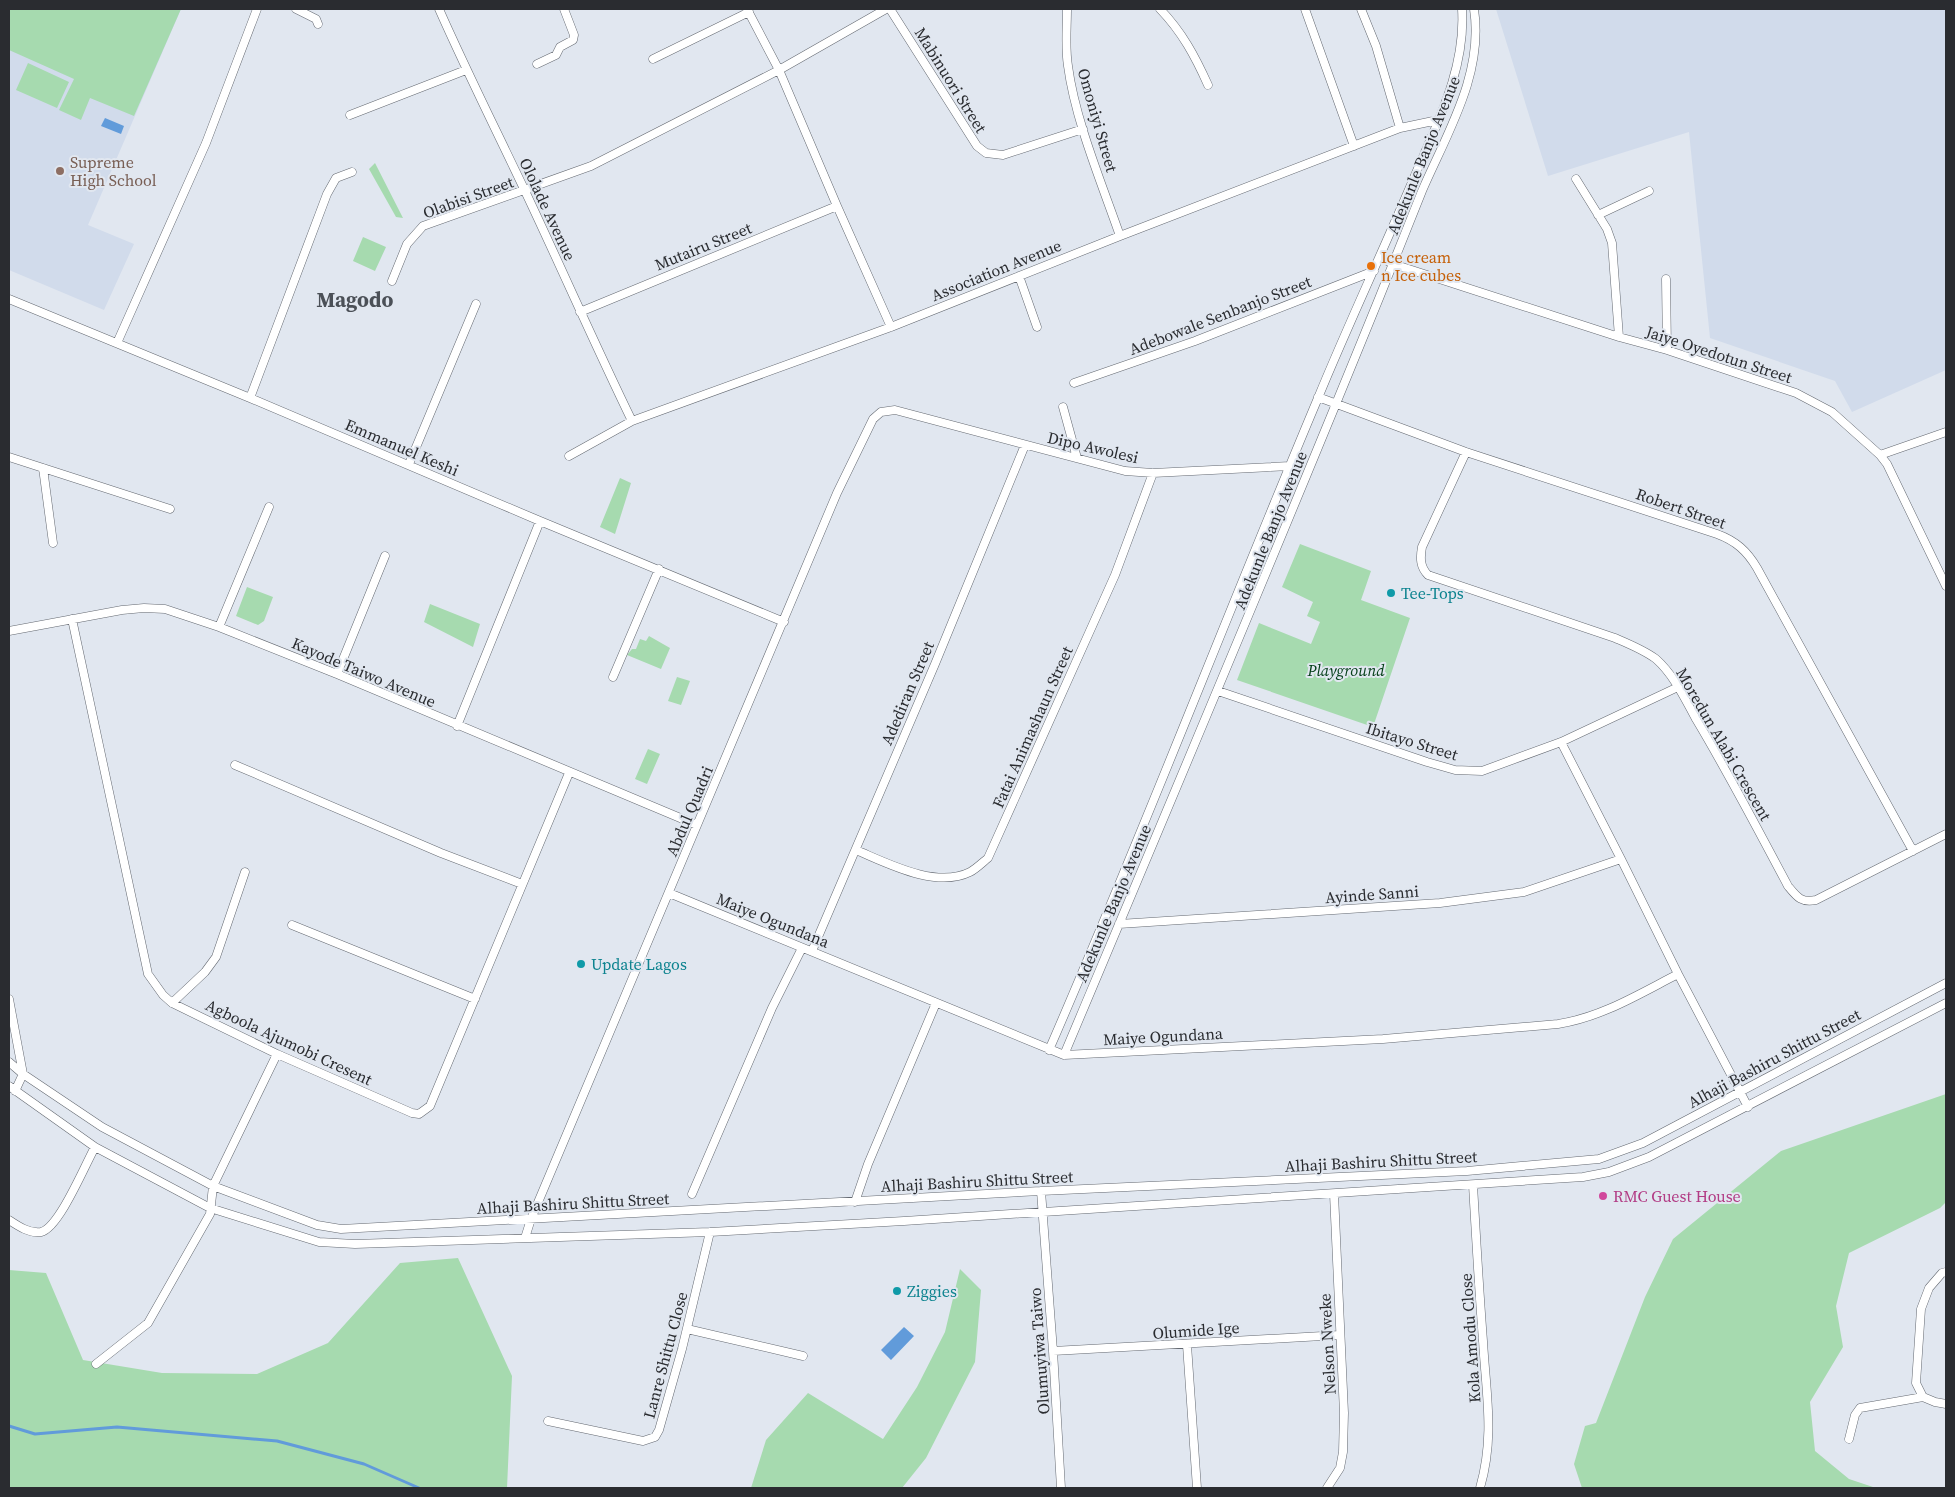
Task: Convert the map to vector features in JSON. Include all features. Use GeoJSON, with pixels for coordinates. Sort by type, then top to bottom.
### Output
{"type":"FeatureCollection","features":[{"type":"Feature","properties":{"kind":"street"},"geometry":{"type":"LineString","coordinates":[[117,343],[206,142],[257,9]]}},
{"type":"Feature","properties":{"kind":"street"},"geometry":{"type":"LineString","coordinates":[[296,9],[316,19],[318,24]]}},
{"type":"Feature","properties":{"kind":"street","name":"Ololade Avenue"},"geometry":{"type":"LineString","coordinates":[[439,9],[632,421]]}},
{"type":"Feature","properties":{"kind":"street"},"geometry":{"type":"LineString","coordinates":[[537,64],[556,55],[560,47],[573,40],[574,35],[564,9]]}},
{"type":"Feature","properties":{"kind":"street","name":"Olabisi Street"},"geometry":{"type":"LineString","coordinates":[[392,281],[406,244],[423,226],[591,166],[779,70],[886,9]]}},
{"type":"Feature","properties":{"kind":"street","name":"Mabinuori Street"},"geometry":{"type":"LineString","coordinates":[[890,9],[977,146],[986,153],[1003,155],[1083,129]]}},
{"type":"Feature","properties":{"kind":"street","name":"Omoniyi Street"},"geometry":{"type":"LineString","coordinates":[[1067,9],[1068,66],[1083,129],[1120,236]]}},
{"type":"Feature","properties":{"kind":"street"},"geometry":{"type":"LineString","coordinates":[[1160,9],[1176,26],[1189,46],[1208,85]]}},
{"type":"Feature","properties":{"kind":"street"},"geometry":{"type":"LineString","coordinates":[[1305,9],[1354,146]]}},
{"type":"Feature","properties":{"kind":"street"},"geometry":{"type":"LineString","coordinates":[[1361,9],[1376,46],[1400,128]]}},
{"type":"Feature","properties":{"kind":"street","name":"Adekunle Banjo Avenue"},"geometry":{"type":"LineString","coordinates":[[1049,1050],[1106,920],[1318,397],[1438,120],[1459,63],[1463,28],[1462,9]]}},
{"type":"Feature","properties":{"kind":"street","name":"Adekunle Banjo Avenue"},"geometry":{"type":"LineString","coordinates":[[1064,1055],[1218,691],[1422,193],[1463,101],[1474,55],[1477,28],[1474,9]]}},
{"type":"Feature","properties":{"kind":"street"},"geometry":{"type":"LineString","coordinates":[[653,59],[748,10],[779,70],[891,327]]}},
{"type":"Feature","properties":{"kind":"street"},"geometry":{"type":"LineString","coordinates":[[350,116],[466,70]]}},
{"type":"Feature","properties":{"kind":"street","name":"Association Avenue"},"geometry":{"type":"LineString","coordinates":[[569,456],[632,421],[891,327],[1400,128],[1438,120]]}},
{"type":"Feature","properties":{"kind":"street"},"geometry":{"type":"LineString","coordinates":[[250,398],[327,194],[336,178],[352,172]]}},
{"type":"Feature","properties":{"kind":"street"},"geometry":{"type":"LineString","coordinates":[[1576,179],[1607,229],[1612,243],[1618,337]]}},
{"type":"Feature","properties":{"kind":"street"},"geometry":{"type":"LineString","coordinates":[[1598,214],[1649,191]]}},
{"type":"Feature","properties":{"kind":"street","name":"Mutairu Street"},"geometry":{"type":"LineString","coordinates":[[580,312],[837,206]]}},
{"type":"Feature","properties":{"kind":"street","name":"Jaiye Oyedotun Street"},"geometry":{"type":"LineString","coordinates":[[1380,257],[1393,264],[1618,337],[1667,350],[1796,393],[1832,412],[1880,454],[1894,477],[1946,586]]}},
{"type":"Feature","properties":{"kind":"street","name":"Adebowale Senbanjo Street"},"geometry":{"type":"LineString","coordinates":[[1074,383],[1195,341],[1374,271]]}},
{"type":"Feature","properties":{"kind":"street"},"geometry":{"type":"LineString","coordinates":[[1019,276],[1037,327]]}},
{"type":"Feature","properties":{"kind":"street"},"geometry":{"type":"LineString","coordinates":[[1666,280],[1667,350]]}},
{"type":"Feature","properties":{"kind":"street","name":"Emmanuel Keshi"},"geometry":{"type":"LineString","coordinates":[[9,299],[409,464],[540,521],[784,622]]}},
{"type":"Feature","properties":{"kind":"street"},"geometry":{"type":"LineString","coordinates":[[409,464],[476,304]]}},
{"type":"Feature","properties":{"kind":"street","name":"Robert Street"},"geometry":{"type":"LineString","coordinates":[[1318,397],[1466,452],[1718,534],[1736,542],[1757,568],[1913,851]]}},
{"type":"Feature","properties":{"kind":"street"},"geometry":{"type":"LineString","coordinates":[[1063,407],[1078,458]]}},
{"type":"Feature","properties":{"kind":"street","name":"Dipo Awolesi"},"geometry":{"type":"LineString","coordinates":[[895,410],[1125,471],[1153,473],[1290,466]]}},
{"type":"Feature","properties":{"kind":"street","name":"Abdul Quadri"},"geometry":{"type":"LineString","coordinates":[[525,1238],[531,1219],[837,493],[873,419],[881,412],[895,410]]}},
{"type":"Feature","properties":{"kind":"street"},"geometry":{"type":"LineString","coordinates":[[1880,454],[1946,432]]}},
{"type":"Feature","properties":{"kind":"street","name":"Adediran Street"},"geometry":{"type":"LineString","coordinates":[[812,951],[1025,445]]}},
{"type":"Feature","properties":{"kind":"street","name":"Moredun Alabi Crescent"},"geometry":{"type":"LineString","coordinates":[[1466,452],[1422,547],[1420,558],[1423,570],[1428,575],[1615,638],[1655,659],[1667,671],[1678,687],[1713,747],[1788,886],[1797,897],[1806,902],[1816,900],[1946,834]]}},
{"type":"Feature","properties":{"kind":"street"},"geometry":{"type":"LineString","coordinates":[[9,456],[170,509]]}},
{"type":"Feature","properties":{"kind":"street"},"geometry":{"type":"LineString","coordinates":[[43,468],[53,543]]}},
{"type":"Feature","properties":{"kind":"street","name":"Fatai Animashaun Street"},"geometry":{"type":"LineString","coordinates":[[856,850],[917,873],[951,878],[970,872],[988,858],[1115,575],[1153,473]]}},
{"type":"Feature","properties":{"kind":"street"},"geometry":{"type":"LineString","coordinates":[[219,627],[269,507]]}},
{"type":"Feature","properties":{"kind":"street"},"geometry":{"type":"LineString","coordinates":[[457,726],[540,521]]}},
{"type":"Feature","properties":{"kind":"street"},"geometry":{"type":"LineString","coordinates":[[337,674],[385,556]]}},
{"type":"Feature","properties":{"kind":"street"},"geometry":{"type":"LineString","coordinates":[[613,677],[659,569]]}},
{"type":"Feature","properties":{"kind":"street","name":"Kayode Taiwo Avenue"},"geometry":{"type":"LineString","coordinates":[[9,631],[144,608],[165,609],[219,627],[337,674],[697,826]]}},
{"type":"Feature","properties":{"kind":"street","name":"Agboola Ajumobi Cresent"},"geometry":{"type":"LineString","coordinates":[[72,619],[148,974],[172,1004],[277,1054],[412,1113],[420,1114],[430,1106],[569,773]]}},
{"type":"Feature","properties":{"kind":"street","name":"Ibitayo Street"},"geometry":{"type":"LineString","coordinates":[[1218,691],[1426,762],[1455,770],[1482,771],[1561,742],[1678,687]]}},
{"type":"Feature","properties":{"kind":"street"},"geometry":{"type":"LineString","coordinates":[[1561,742],[1678,974],[1748,1107]]}},
{"type":"Feature","properties":{"kind":"street"},"geometry":{"type":"LineString","coordinates":[[235,765],[441,853],[522,884]]}},
{"type":"Feature","properties":{"kind":"street","name":"Ayinde Sanni"},"geometry":{"type":"LineString","coordinates":[[1119,924],[1440,903],[1506,895],[1524,892],[1621,858]]}},
{"type":"Feature","properties":{"kind":"street"},"geometry":{"type":"LineString","coordinates":[[172,1004],[212,965],[245,872]]}},
{"type":"Feature","properties":{"kind":"street","name":"Maiye Ogundana"},"geometry":{"type":"LineString","coordinates":[[669,893],[1064,1055],[1384,1039],[1558,1024],[1580,1020],[1605,1011],[1678,974]]}},
{"type":"Feature","properties":{"kind":"street"},"geometry":{"type":"LineString","coordinates":[[292,925],[475,999]]}},
{"type":"Feature","properties":{"kind":"street"},"geometry":{"type":"LineString","coordinates":[[692,1194],[772,1008],[802,948]]}},
{"type":"Feature","properties":{"kind":"street","name":"Alhaji Bashiru Shittu Street"},"geometry":{"type":"LineString","coordinates":[[9,1062],[23,1074],[102,1127],[213,1186],[317,1225],[341,1229],[1041,1191],[1467,1171],[1599,1159],[1643,1143],[1946,983]]}},
{"type":"Feature","properties":{"kind":"street"},"geometry":{"type":"LineString","coordinates":[[9,999],[23,1074],[12,1089]]}},
{"type":"Feature","properties":{"kind":"street"},"geometry":{"type":"LineString","coordinates":[[854,1202],[868,1164],[936,1003]]}},
{"type":"Feature","properties":{"kind":"street","name":"Alhaji Bashiru Shittu Street"},"geometry":{"type":"LineString","coordinates":[[12,1089],[95,1147],[210,1208],[319,1242],[355,1244],[710,1232],[894,1222],[1583,1177],[1609,1172],[1649,1157],[1946,1003]]}},
{"type":"Feature","properties":{"kind":"street"},"geometry":{"type":"LineString","coordinates":[[96,1364],[148,1322],[210,1214],[213,1186],[277,1054]]}},
{"type":"Feature","properties":{"kind":"street"},"geometry":{"type":"LineString","coordinates":[[9,1220],[22,1228],[34,1232],[42,1232],[50,1228],[59,1218],[95,1147]]}},
{"type":"Feature","properties":{"kind":"street","name":"Kola Amodu Close"},"geometry":{"type":"LineString","coordinates":[[1473,1185],[1482,1341],[1490,1426],[1486,1467],[1480,1488]]}},
{"type":"Feature","properties":{"kind":"street","name":"Olumuyiwa Taiwo"},"geometry":{"type":"LineString","coordinates":[[1041,1191],[1061,1488]]}},
{"type":"Feature","properties":{"kind":"street","name":"Nelson Nweke"},"geometry":{"type":"LineString","coordinates":[[1327,1488],[1340,1468],[1343,1452],[1344,1413],[1334,1194]]}},
{"type":"Feature","properties":{"kind":"street","name":"Lanre Shittu Close"},"geometry":{"type":"LineString","coordinates":[[548,1421],[628,1439],[643,1441],[655,1436],[659,1430],[687,1329],[710,1232]]}},
{"type":"Feature","properties":{"kind":"street"},"geometry":{"type":"LineString","coordinates":[[1923,1397],[1916,1383],[1922,1309],[1929,1288],[1942,1273],[1946,1272]]}},
{"type":"Feature","properties":{"kind":"street"},"geometry":{"type":"LineString","coordinates":[[687,1329],[803,1356]]}},
{"type":"Feature","properties":{"kind":"street","name":"Olumide Ige"},"geometry":{"type":"LineString","coordinates":[[1053,1351],[1340,1335]]}},
{"type":"Feature","properties":{"kind":"street"},"geometry":{"type":"LineString","coordinates":[[1187,1345],[1197,1488]]}},
{"type":"Feature","properties":{"kind":"street"},"geometry":{"type":"LineString","coordinates":[[1849,1439],[1855,1415],[1860,1408],[1923,1397],[1946,1404]]}},
{"type":"Feature","properties":{"kind":"shaded area","name":"Supreme High School"},"geometry":{"type":"Polygon","coordinates":[[[9,9],[181,9],[88,225],[134,244],[104,310],[9,270],[9,9]]]}},
{"type":"Feature","properties":{"kind":"shaded area"},"geometry":{"type":"Polygon","coordinates":[[[1496,9],[1946,9],[1946,370],[1852,412],[1835,381],[1710,338],[1689,132],[1548,176],[1496,9]]]}},
{"type":"Feature","properties":{"kind":"green space"},"geometry":{"type":"Polygon","coordinates":[[[9,9],[181,9],[134,116],[90,98],[81,120],[59,110],[74,79],[9,50],[9,9]]]}},
{"type":"Feature","properties":{"kind":"green space"},"geometry":{"type":"Polygon","coordinates":[[[28,63],[69,82],[57,108],[16,90],[28,63]]]}},
{"type":"Feature","properties":{"kind":"green space"},"geometry":{"type":"Polygon","coordinates":[[[375,163],[403,218],[396,217],[369,169],[375,163]]]}},
{"type":"Feature","properties":{"kind":"green space"},"geometry":{"type":"Polygon","coordinates":[[[363,237],[386,247],[375,271],[353,261],[363,237]]]}},
{"type":"Feature","properties":{"kind":"green space"},"geometry":{"type":"Polygon","coordinates":[[[620,478],[631,483],[615,534],[600,527],[620,478]]]}},
{"type":"Feature","properties":{"kind":"green space","name":"Playground"},"geometry":{"type":"Polygon","coordinates":[[[1300,544],[1371,571],[1361,600],[1410,618],[1373,727],[1237,680],[1259,623],[1311,644],[1320,622],[1307,616],[1313,602],[1282,587],[1300,544]]]}},
{"type":"Feature","properties":{"kind":"green space"},"geometry":{"type":"Polygon","coordinates":[[[247,587],[273,597],[264,621],[258,625],[236,616],[247,587]]]}},
{"type":"Feature","properties":{"kind":"green space"},"geometry":{"type":"Polygon","coordinates":[[[430,604],[480,624],[473,647],[424,622],[430,604]]]}},
{"type":"Feature","properties":{"kind":"green space"},"geometry":{"type":"Polygon","coordinates":[[[649,636],[670,648],[661,669],[627,655],[632,649],[636,649],[640,639],[646,641],[649,636]]]}},
{"type":"Feature","properties":{"kind":"green space"},"geometry":{"type":"Polygon","coordinates":[[[677,677],[690,681],[681,705],[668,701],[677,677]]]}},
{"type":"Feature","properties":{"kind":"green space"},"geometry":{"type":"Polygon","coordinates":[[[648,749],[660,754],[647,784],[635,779],[648,749]]]}},
{"type":"Feature","properties":{"kind":"green space"},"geometry":{"type":"Polygon","coordinates":[[[1946,1094],[1946,1202],[1940,1208],[1849,1253],[1836,1306],[1843,1347],[1810,1402],[1815,1451],[1849,1479],[1876,1488],[1582,1488],[1574,1464],[1585,1426],[1596,1423],[1645,1297],[1673,1239],[1781,1151],[1946,1094]]]}},
{"type":"Feature","properties":{"kind":"green space"},"geometry":{"type":"Polygon","coordinates":[[[458,1258],[512,1376],[507,1488],[9,1488],[9,1270],[46,1273],[83,1360],[162,1373],[257,1374],[328,1343],[400,1263],[458,1258]]]}},
{"type":"Feature","properties":{"kind":"green space"},"geometry":{"type":"Polygon","coordinates":[[[960,1269],[981,1290],[975,1362],[926,1458],[902,1488],[751,1488],[766,1440],[808,1393],[883,1439],[917,1387],[945,1332],[960,1269]]]}},
{"type":"Feature","properties":{"kind":"water"},"geometry":{"type":"Polygon","coordinates":[[[105,118],[124,126],[121,134],[101,126],[105,118]]]}},
{"type":"Feature","properties":{"kind":"water"},"geometry":{"type":"Polygon","coordinates":[[[904,1327],[914,1336],[891,1360],[881,1350],[904,1327]]]}},
{"type":"Feature","properties":{"kind":"waterway"},"geometry":{"type":"LineString","coordinates":[[9,1426],[35,1434],[117,1427],[277,1441],[364,1464],[419,1488]]}},
{"type":"Feature","properties":{"kind":"place","name":"Supreme High School"},"geometry":{"type":"Point","coordinates":[60,171]}},
{"type":"Feature","properties":{"kind":"place","name":"Ice cream n Ice cubes"},"geometry":{"type":"Point","coordinates":[1371,266]}},
{"type":"Feature","properties":{"kind":"place","name":"Tee-Tops"},"geometry":{"type":"Point","coordinates":[1391,593]}},
{"type":"Feature","properties":{"kind":"place","name":"Update Lagos"},"geometry":{"type":"Point","coordinates":[581,964]}},
{"type":"Feature","properties":{"kind":"place","name":"RMC Guest House"},"geometry":{"type":"Point","coordinates":[1603,1196]}},
{"type":"Feature","properties":{"kind":"place","name":"Ziggies"},"geometry":{"type":"Point","coordinates":[897,1291]}},
{"type":"Feature","properties":{"kind":"district","name":"Magodo"},"geometry":{"type":"Point","coordinates":[355,299]}}]}
